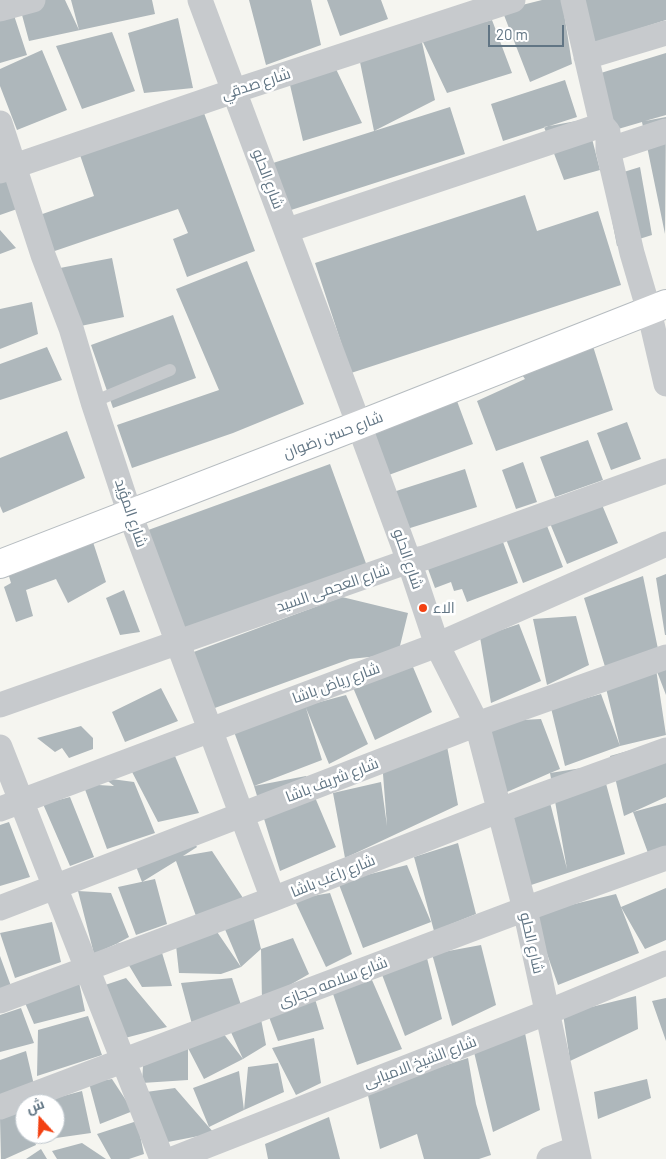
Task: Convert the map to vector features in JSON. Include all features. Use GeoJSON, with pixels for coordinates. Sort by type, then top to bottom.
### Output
{"type":"FeatureCollection","features":[{"type":"Feature","properties":{"kind":"street"},"geometry":{"type":"LineString","coordinates":[[0,9],[33,0]]}},
{"type":"Feature","properties":{"kind":"street","name":"شارع الحلو"},"geometry":{"type":"LineString","coordinates":[[200,0],[288,230],[409,561],[437,645],[477,724],[525,909],[577,1154]]}},
{"type":"Feature","properties":{"kind":"street","name":"شارع صدقي"},"geometry":{"type":"LineString","coordinates":[[7,168],[234,91],[514,0]]}},
{"type":"Feature","properties":{"kind":"street"},"geometry":{"type":"LineString","coordinates":[[573,0],[602,125],[608,132],[608,150],[632,253],[657,307],[666,384]]}},
{"type":"Feature","properties":{"kind":"street"},"geometry":{"type":"LineString","coordinates":[[586,57],[666,33]]}},
{"type":"Feature","properties":{"kind":"street","name":"شارع المؤيد"},"geometry":{"type":"LineString","coordinates":[[0,123],[7,168],[71,328],[130,514],[273,900]]}},
{"type":"Feature","properties":{"kind":"street"},"geometry":{"type":"LineString","coordinates":[[288,230],[602,125]]}},
{"type":"Feature","properties":{"kind":"street"},"geometry":{"type":"LineString","coordinates":[[608,150],[666,131]]}},
{"type":"Feature","properties":{"kind":"street","name":"شارع حسن رضوان"},"geometry":{"type":"LineString","coordinates":[[0,564],[657,307]]}},
{"type":"Feature","properties":{"kind":"street","name":"شارع العجمى السيد"},"geometry":{"type":"LineString","coordinates":[[0,705],[409,561],[424,558],[666,471]]}},
{"type":"Feature","properties":{"kind":"street","name":"شارع رياض باشا"},"geometry":{"type":"LineString","coordinates":[[11,805],[437,645],[666,544]]}},
{"type":"Feature","properties":{"kind":"street","name":"شارع شريف باشا"},"geometry":{"type":"LineString","coordinates":[[0,908],[477,724],[666,657]]}},
{"type":"Feature","properties":{"kind":"street"},"geometry":{"type":"LineString","coordinates":[[0,747],[11,805],[55,887],[162,1159]]}},
{"type":"Feature","properties":{"kind":"street","name":"شارع راغب باشا"},"geometry":{"type":"LineString","coordinates":[[0,1001],[273,900],[500,810],[666,750]]}},
{"type":"Feature","properties":{"kind":"street","name":"شارع سلامه حجازى"},"geometry":{"type":"LineString","coordinates":[[0,1107],[525,909],[666,858]]}},
{"type":"Feature","properties":{"kind":"street","name":"شارع الشيخ الامبابى"},"geometry":{"type":"LineString","coordinates":[[173,1159],[548,1012],[666,963]]}},
{"type":"Feature","properties":{"kind":"street"},"geometry":{"type":"LineString","coordinates":[[549,1159],[577,1154]]}},
{"type":"Feature","properties":{"kind":"lane"},"geometry":{"type":"LineString","coordinates":[[93,402],[170,370]]}},
{"type":"Feature","properties":{"kind":"building"},"geometry":{"type":"Polygon","coordinates":[[[0,0],[9,0],[27,55],[0,63],[0,0]]]}},
{"type":"Feature","properties":{"kind":"building"},"geometry":{"type":"Polygon","coordinates":[[[18,0],[65,0],[79,30],[71,0],[152,0],[155,14],[29,41],[18,0]]]}},
{"type":"Feature","properties":{"kind":"building"},"geometry":{"type":"Polygon","coordinates":[[[249,0],[311,0],[321,45],[266,65],[249,0]]]}},
{"type":"Feature","properties":{"kind":"building"},"geometry":{"type":"Polygon","coordinates":[[[327,0],[381,0],[388,19],[340,36],[327,0]]]}},
{"type":"Feature","properties":{"kind":"building"},"geometry":{"type":"Polygon","coordinates":[[[542,0],[562,0],[572,64],[530,82],[502,10],[542,0]]]}},
{"type":"Feature","properties":{"kind":"building"},"geometry":{"type":"Polygon","coordinates":[[[563,0],[666,0],[666,20],[579,48],[563,0]]]}},
{"type":"Feature","properties":{"kind":"building"},"geometry":{"type":"Polygon","coordinates":[[[178,18],[193,88],[144,93],[128,33],[178,18]]]}},
{"type":"Feature","properties":{"kind":"building"},"geometry":{"type":"Polygon","coordinates":[[[492,20],[512,73],[447,93],[421,38],[492,20]]]}},
{"type":"Feature","properties":{"kind":"building"},"geometry":{"type":"Polygon","coordinates":[[[112,32],[135,91],[82,109],[56,46],[112,32]]]}},
{"type":"Feature","properties":{"kind":"building"},"geometry":{"type":"Polygon","coordinates":[[[421,38],[435,100],[374,131],[360,62],[421,38]]]}},
{"type":"Feature","properties":{"kind":"building"},"geometry":{"type":"Polygon","coordinates":[[[42,50],[67,110],[17,130],[0,86],[0,69],[42,50]]]}},
{"type":"Feature","properties":{"kind":"building"},"geometry":{"type":"Polygon","coordinates":[[[666,53],[666,115],[645,121],[666,117],[665,234],[642,122],[608,132],[591,76],[666,53]]]}},
{"type":"Feature","properties":{"kind":"building"},"geometry":{"type":"Polygon","coordinates":[[[336,69],[362,123],[303,141],[290,85],[336,69]]]}},
{"type":"Feature","properties":{"kind":"building"},"geometry":{"type":"Polygon","coordinates":[[[565,80],[577,117],[503,141],[491,104],[565,80]]]}},
{"type":"Feature","properties":{"kind":"building"},"geometry":{"type":"Polygon","coordinates":[[[450,107],[465,154],[288,211],[273,163],[450,107]]]}},
{"type":"Feature","properties":{"kind":"building"},"geometry":{"type":"Polygon","coordinates":[[[204,113],[255,251],[187,277],[173,239],[188,233],[178,209],[43,255],[31,218],[94,196],[80,155],[204,113]]]}},
{"type":"Feature","properties":{"kind":"building"},"geometry":{"type":"Polygon","coordinates":[[[587,119],[600,170],[564,180],[544,127],[587,119]]]}},
{"type":"Feature","properties":{"kind":"building"},"geometry":{"type":"Polygon","coordinates":[[[0,159],[20,208],[0,215],[0,159]]]}},
{"type":"Feature","properties":{"kind":"building"},"geometry":{"type":"Polygon","coordinates":[[[640,167],[652,235],[617,246],[604,178],[640,167]]]}},
{"type":"Feature","properties":{"kind":"building"},"geometry":{"type":"Polygon","coordinates":[[[525,195],[537,231],[598,211],[621,285],[351,373],[315,263],[525,195]]]}},
{"type":"Feature","properties":{"kind":"building"},"geometry":{"type":"Polygon","coordinates":[[[0,230],[16,248],[0,254],[0,230]]]}},
{"type":"Feature","properties":{"kind":"building"},"geometry":{"type":"Polygon","coordinates":[[[112,258],[124,317],[71,328],[60,268],[112,258]]]}},
{"type":"Feature","properties":{"kind":"building"},"geometry":{"type":"Polygon","coordinates":[[[247,261],[304,404],[233,433],[132,468],[117,425],[219,390],[176,289],[247,261]]]}},
{"type":"Feature","properties":{"kind":"building"},"geometry":{"type":"Polygon","coordinates":[[[32,302],[38,334],[0,349],[0,309],[32,302]]]}},
{"type":"Feature","properties":{"kind":"building"},"geometry":{"type":"Polygon","coordinates":[[[173,315],[196,378],[113,408],[91,345],[173,315]]]}},
{"type":"Feature","properties":{"kind":"building"},"geometry":{"type":"Polygon","coordinates":[[[592,343],[613,410],[496,451],[477,401],[525,379],[520,372],[592,343]]]}},
{"type":"Feature","properties":{"kind":"building"},"geometry":{"type":"Polygon","coordinates":[[[47,347],[62,380],[0,400],[0,364],[47,347]]]}},
{"type":"Feature","properties":{"kind":"building"},"geometry":{"type":"Polygon","coordinates":[[[457,401],[473,444],[386,476],[370,433],[457,401]]]}},
{"type":"Feature","properties":{"kind":"building"},"geometry":{"type":"Polygon","coordinates":[[[627,422],[641,459],[611,470],[597,433],[627,422]]]}},
{"type":"Feature","properties":{"kind":"building"},"geometry":{"type":"Polygon","coordinates":[[[67,431],[85,478],[3,513],[0,506],[0,458],[67,431]]]}},
{"type":"Feature","properties":{"kind":"building"},"geometry":{"type":"Polygon","coordinates":[[[588,440],[603,480],[555,497],[540,457],[588,440]]]}},
{"type":"Feature","properties":{"kind":"building"},"geometry":{"type":"Polygon","coordinates":[[[523,462],[537,502],[516,509],[502,470],[523,462]]]}},
{"type":"Feature","properties":{"kind":"building"},"geometry":{"type":"Polygon","coordinates":[[[330,464],[368,569],[178,638],[140,533],[330,464]]]}},
{"type":"Feature","properties":{"kind":"building"},"geometry":{"type":"Polygon","coordinates":[[[465,469],[477,507],[407,529],[390,493],[465,469]]]}},
{"type":"Feature","properties":{"kind":"building"},"geometry":{"type":"Polygon","coordinates":[[[600,500],[618,543],[567,564],[549,521],[600,500]]]}},
{"type":"Feature","properties":{"kind":"building"},"geometry":{"type":"Polygon","coordinates":[[[544,518],[563,567],[523,583],[504,534],[544,518]]]}},
{"type":"Feature","properties":{"kind":"building"},"geometry":{"type":"Polygon","coordinates":[[[499,531],[518,583],[467,602],[462,589],[454,591],[451,582],[435,588],[424,558],[499,531]]]}},
{"type":"Feature","properties":{"kind":"building"},"geometry":{"type":"Polygon","coordinates":[[[92,539],[106,582],[68,603],[56,579],[26,590],[33,616],[16,622],[4,587],[11,583],[8,573],[92,539]]]}},
{"type":"Feature","properties":{"kind":"building"},"geometry":{"type":"Polygon","coordinates":[[[666,574],[666,635],[665,635],[656,578],[666,574]]]}},
{"type":"Feature","properties":{"kind":"building"},"geometry":{"type":"Polygon","coordinates":[[[643,576],[658,649],[606,670],[584,598],[643,576]]]}},
{"type":"Feature","properties":{"kind":"building"},"geometry":{"type":"Polygon","coordinates":[[[124,590],[140,632],[120,635],[106,598],[124,590]]]}},
{"type":"Feature","properties":{"kind":"building"},"geometry":{"type":"Polygon","coordinates":[[[342,597],[408,613],[398,654],[350,659],[212,709],[191,653],[342,597]]]}},
{"type":"Feature","properties":{"kind":"building"},"geometry":{"type":"Polygon","coordinates":[[[576,616],[589,665],[547,685],[533,619],[576,616]]]}},
{"type":"Feature","properties":{"kind":"building"},"geometry":{"type":"Polygon","coordinates":[[[519,624],[541,681],[491,703],[480,637],[519,624]]]}},
{"type":"Feature","properties":{"kind":"building"},"geometry":{"type":"Polygon","coordinates":[[[666,666],[666,695],[656,669],[666,666]]]}},
{"type":"Feature","properties":{"kind":"building"},"geometry":{"type":"Polygon","coordinates":[[[413,667],[432,712],[375,740],[349,678],[413,667]]]}},
{"type":"Feature","properties":{"kind":"building"},"geometry":{"type":"Polygon","coordinates":[[[656,669],[666,735],[620,746],[604,680],[656,669]]]}},
{"type":"Feature","properties":{"kind":"building"},"geometry":{"type":"Polygon","coordinates":[[[161,688],[178,721],[125,742],[112,712],[161,688]]]}},
{"type":"Feature","properties":{"kind":"building"},"geometry":{"type":"Polygon","coordinates":[[[601,694],[620,746],[565,766],[551,708],[601,694]]]}},
{"type":"Feature","properties":{"kind":"building"},"geometry":{"type":"Polygon","coordinates":[[[346,695],[368,744],[329,764],[306,708],[322,760],[254,786],[233,729],[346,695]]]}},
{"type":"Feature","properties":{"kind":"building"},"geometry":{"type":"Polygon","coordinates":[[[541,719],[560,769],[507,792],[485,722],[541,719]]]}},
{"type":"Feature","properties":{"kind":"building"},"geometry":{"type":"Polygon","coordinates":[[[81,726],[93,738],[93,749],[69,758],[62,748],[55,752],[37,738],[81,726]]]}},
{"type":"Feature","properties":{"kind":"building"},"geometry":{"type":"Polygon","coordinates":[[[666,740],[666,797],[624,816],[610,756],[666,740]]]}},
{"type":"Feature","properties":{"kind":"building"},"geometry":{"type":"Polygon","coordinates":[[[447,746],[458,805],[345,858],[333,793],[381,782],[387,826],[382,761],[447,746]]]}},
{"type":"Feature","properties":{"kind":"building"},"geometry":{"type":"Polygon","coordinates":[[[175,756],[199,813],[158,822],[131,770],[175,756]]]}},
{"type":"Feature","properties":{"kind":"building"},"geometry":{"type":"Polygon","coordinates":[[[601,765],[625,854],[525,887],[504,799],[545,783],[567,869],[550,773],[601,765]]]}},
{"type":"Feature","properties":{"kind":"building"},"geometry":{"type":"Polygon","coordinates":[[[306,776],[336,847],[280,871],[254,786],[306,776]]]}},
{"type":"Feature","properties":{"kind":"building"},"geometry":{"type":"Polygon","coordinates":[[[104,778],[134,782],[155,833],[107,849],[83,784],[114,786],[104,778]]]}},
{"type":"Feature","properties":{"kind":"building"},"geometry":{"type":"Polygon","coordinates":[[[70,797],[94,857],[70,866],[43,804],[70,797]]]}},
{"type":"Feature","properties":{"kind":"building"},"geometry":{"type":"Polygon","coordinates":[[[666,803],[666,847],[648,853],[633,812],[666,803]]]}},
{"type":"Feature","properties":{"kind":"building"},"geometry":{"type":"Polygon","coordinates":[[[9,822],[30,877],[0,886],[0,825],[9,822]]]}},
{"type":"Feature","properties":{"kind":"building"},"geometry":{"type":"Polygon","coordinates":[[[184,826],[197,847],[183,856],[212,851],[245,901],[196,916],[176,861],[142,882],[129,848],[184,826]]]}},
{"type":"Feature","properties":{"kind":"building"},"geometry":{"type":"Polygon","coordinates":[[[458,843],[476,914],[434,931],[414,857],[458,843]]]}},
{"type":"Feature","properties":{"kind":"building"},"geometry":{"type":"Polygon","coordinates":[[[407,865],[431,922],[363,948],[338,882],[407,865]]]}},
{"type":"Feature","properties":{"kind":"building"},"geometry":{"type":"Polygon","coordinates":[[[155,879],[167,924],[136,935],[118,887],[155,879]]]}},
{"type":"Feature","properties":{"kind":"building"},"geometry":{"type":"Polygon","coordinates":[[[666,888],[666,940],[645,949],[621,907],[666,888]]]}},
{"type":"Feature","properties":{"kind":"building"},"geometry":{"type":"Polygon","coordinates":[[[78,891],[111,893],[129,937],[94,954],[78,891]]]}},
{"type":"Feature","properties":{"kind":"building"},"geometry":{"type":"Polygon","coordinates":[[[330,893],[352,954],[326,967],[294,899],[330,893]]]}},
{"type":"Feature","properties":{"kind":"building"},"geometry":{"type":"Polygon","coordinates":[[[616,894],[639,953],[558,985],[533,914],[616,894]]]}},
{"type":"Feature","properties":{"kind":"building"},"geometry":{"type":"Polygon","coordinates":[[[253,916],[261,949],[241,967],[224,927],[253,916]]]}},
{"type":"Feature","properties":{"kind":"building"},"geometry":{"type":"Polygon","coordinates":[[[52,922],[61,962],[15,978],[0,933],[52,922]]]}},
{"type":"Feature","properties":{"kind":"building"},"geometry":{"type":"Polygon","coordinates":[[[211,923],[241,967],[221,974],[179,973],[174,927],[211,923]]]}},
{"type":"Feature","properties":{"kind":"building"},"geometry":{"type":"Polygon","coordinates":[[[157,936],[172,986],[142,987],[116,944],[157,936]]]}},
{"type":"Feature","properties":{"kind":"building"},"geometry":{"type":"Polygon","coordinates":[[[293,938],[309,974],[262,1001],[261,949],[293,938]]]}},
{"type":"Feature","properties":{"kind":"building"},"geometry":{"type":"Polygon","coordinates":[[[481,945],[496,1005],[452,1026],[432,954],[481,945]]]}},
{"type":"Feature","properties":{"kind":"building"},"geometry":{"type":"Polygon","coordinates":[[[0,956],[11,986],[0,991],[0,956]]]}},
{"type":"Feature","properties":{"kind":"building"},"geometry":{"type":"Polygon","coordinates":[[[427,958],[442,1019],[405,1036],[378,964],[427,958]]]}},
{"type":"Feature","properties":{"kind":"building"},"geometry":{"type":"Polygon","coordinates":[[[75,963],[85,1011],[34,1024],[17,984],[75,963]]]}},
{"type":"Feature","properties":{"kind":"building"},"geometry":{"type":"Polygon","coordinates":[[[126,978],[167,1027],[125,1038],[105,985],[126,978]]]}},
{"type":"Feature","properties":{"kind":"building"},"geometry":{"type":"Polygon","coordinates":[[[232,978],[242,1008],[193,1028],[181,983],[232,978]]]}},
{"type":"Feature","properties":{"kind":"building"},"geometry":{"type":"Polygon","coordinates":[[[372,980],[402,1049],[357,1065],[331,988],[372,980]]]}},
{"type":"Feature","properties":{"kind":"building"},"geometry":{"type":"Polygon","coordinates":[[[636,996],[638,1029],[570,1061],[563,1014],[636,996]]]}},
{"type":"Feature","properties":{"kind":"building"},"geometry":{"type":"Polygon","coordinates":[[[666,998],[666,1041],[652,1001],[666,998]]]}},
{"type":"Feature","properties":{"kind":"building"},"geometry":{"type":"Polygon","coordinates":[[[315,999],[324,1029],[278,1041],[269,1017],[315,999]]]}},
{"type":"Feature","properties":{"kind":"building"},"geometry":{"type":"Polygon","coordinates":[[[21,1008],[34,1043],[0,1052],[0,1015],[21,1008]]]}},
{"type":"Feature","properties":{"kind":"building"},"geometry":{"type":"Polygon","coordinates":[[[88,1016],[102,1055],[37,1076],[38,1030],[88,1016]]]}},
{"type":"Feature","properties":{"kind":"building"},"geometry":{"type":"Polygon","coordinates":[[[261,1019],[266,1045],[243,1059],[230,1030],[261,1019]]]}},
{"type":"Feature","properties":{"kind":"building"},"geometry":{"type":"Polygon","coordinates":[[[223,1033],[243,1059],[204,1079],[188,1048],[188,1080],[142,1083],[143,1066],[223,1033]]]}},
{"type":"Feature","properties":{"kind":"building"},"geometry":{"type":"Polygon","coordinates":[[[525,1033],[540,1110],[493,1132],[474,1052],[525,1033]]]}},
{"type":"Feature","properties":{"kind":"building"},"geometry":{"type":"Polygon","coordinates":[[[314,1038],[321,1083],[296,1095],[272,1048],[314,1038]]]}},
{"type":"Feature","properties":{"kind":"building"},"geometry":{"type":"Polygon","coordinates":[[[26,1051],[34,1085],[0,1097],[0,1060],[26,1051]]]}},
{"type":"Feature","properties":{"kind":"building"},"geometry":{"type":"Polygon","coordinates":[[[468,1058],[476,1104],[491,1155],[479,1159],[424,1159],[417,1134],[380,1149],[367,1091],[468,1058]]]}},
{"type":"Feature","properties":{"kind":"building"},"geometry":{"type":"Polygon","coordinates":[[[278,1063],[284,1092],[244,1110],[248,1067],[278,1063]]]}},
{"type":"Feature","properties":{"kind":"building"},"geometry":{"type":"Polygon","coordinates":[[[239,1071],[244,1110],[209,1127],[193,1088],[239,1071]]]}},
{"type":"Feature","properties":{"kind":"building"},"geometry":{"type":"Polygon","coordinates":[[[112,1079],[133,1111],[100,1124],[89,1083],[112,1079]]]}},
{"type":"Feature","properties":{"kind":"building"},"geometry":{"type":"Polygon","coordinates":[[[647,1079],[651,1098],[598,1119],[594,1092],[647,1079]]]}},
{"type":"Feature","properties":{"kind":"building"},"geometry":{"type":"Polygon","coordinates":[[[175,1088],[214,1133],[168,1142],[146,1092],[175,1088]]]}},
{"type":"Feature","properties":{"kind":"building"},"geometry":{"type":"Polygon","coordinates":[[[82,1091],[91,1133],[65,1137],[65,1096],[82,1091]]]}},
{"type":"Feature","properties":{"kind":"building"},"geometry":{"type":"Polygon","coordinates":[[[15,1113],[15,1144],[36,1145],[1,1159],[0,1118],[15,1113]]]}},
{"type":"Feature","properties":{"kind":"building"},"geometry":{"type":"Polygon","coordinates":[[[329,1117],[340,1159],[268,1159],[265,1144],[329,1117]]]}},
{"type":"Feature","properties":{"kind":"building"},"geometry":{"type":"Polygon","coordinates":[[[137,1121],[144,1154],[129,1159],[111,1159],[97,1134],[137,1121]]]}},
{"type":"Feature","properties":{"kind":"building"},"geometry":{"type":"Polygon","coordinates":[[[82,1143],[106,1159],[57,1159],[52,1151],[82,1143]]]}},
{"type":"Feature","properties":{"kind":"building"},"geometry":{"type":"Polygon","coordinates":[[[41,1149],[47,1159],[26,1159],[41,1149]]]}},
{"type":"Feature","properties":{"kind":"place","name":"الاء"},"geometry":{"type":"Point","coordinates":[423,608]}}]}
